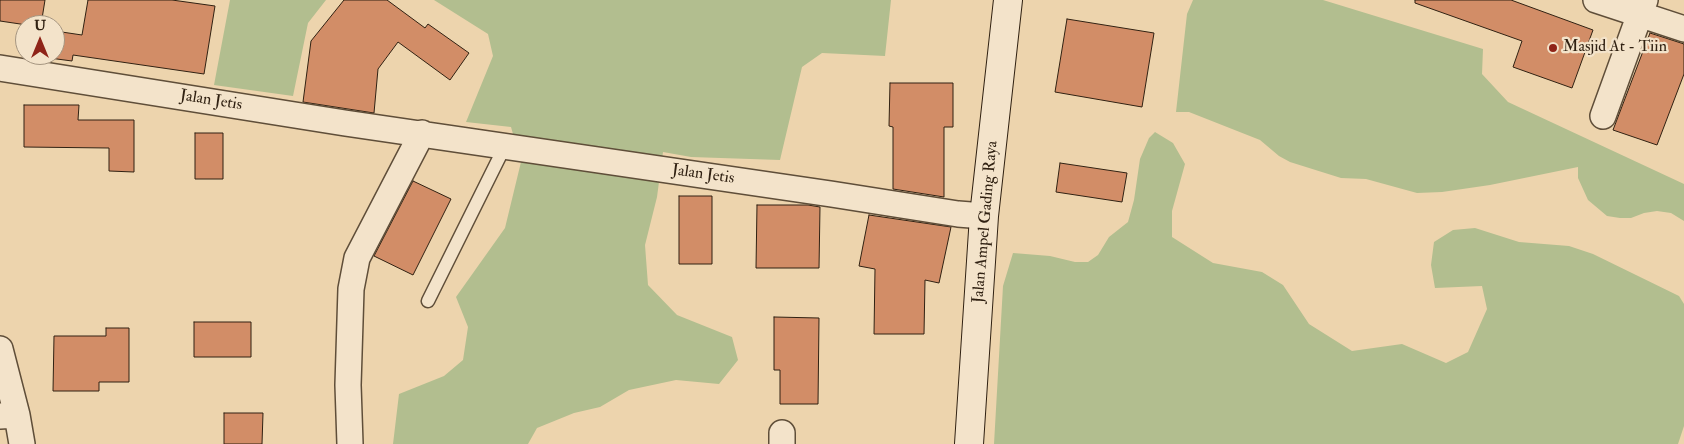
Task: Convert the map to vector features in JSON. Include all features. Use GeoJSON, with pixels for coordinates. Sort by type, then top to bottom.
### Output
{"type":"FeatureCollection","features":[{"type":"Feature","properties":{"kind":"main road","name":"Jalan Ampel Gading Raya"},"geometry":{"type":"LineString","coordinates":[[969,444],[984,216],[1008,0]]}},
{"type":"Feature","properties":{"kind":"street"},"geometry":{"type":"LineString","coordinates":[[1596,0],[1643,8],[1684,29]]}},
{"type":"Feature","properties":{"kind":"street"},"geometry":{"type":"LineString","coordinates":[[1603,116],[1643,8]]}},
{"type":"Feature","properties":{"kind":"street","name":"Jalan Jetis"},"geometry":{"type":"LineString","coordinates":[[0,68],[325,120],[958,214],[984,216]]}},
{"type":"Feature","properties":{"kind":"street"},"geometry":{"type":"LineString","coordinates":[[350,444],[348,386],[351,289],[357,258],[422,133]]}},
{"type":"Feature","properties":{"kind":"street"},"geometry":{"type":"LineString","coordinates":[[0,350],[9,416],[22,444]]}},
{"type":"Feature","properties":{"kind":"lane"},"geometry":{"type":"LineString","coordinates":[[428,301],[505,146]]}},
{"type":"Feature","properties":{"kind":"green space"},"geometry":{"type":"Polygon","coordinates":[[[230,0],[326,0],[308,23],[293,96],[214,85],[230,0]]]}},
{"type":"Feature","properties":{"kind":"green space"},"geometry":{"type":"Polygon","coordinates":[[[434,0],[891,0],[885,56],[822,53],[802,67],[780,160],[691,157],[663,152],[657,197],[645,245],[648,285],[677,315],[732,337],[738,360],[719,384],[676,380],[629,390],[600,407],[574,413],[537,428],[528,444],[393,444],[399,394],[444,376],[463,360],[468,327],[456,297],[505,228],[521,162],[511,127],[466,122],[493,56],[488,34],[434,0]]]}},
{"type":"Feature","properties":{"kind":"green space"},"geometry":{"type":"Polygon","coordinates":[[[1193,0],[1323,0],[1483,49],[1482,74],[1508,102],[1684,184],[1684,221],[1671,213],[1657,211],[1631,218],[1607,216],[1588,200],[1578,178],[1578,167],[1490,185],[1442,192],[1417,193],[1366,179],[1341,178],[1290,162],[1279,156],[1260,140],[1189,112],[1176,112],[1187,14],[1193,0]]]}},
{"type":"Feature","properties":{"kind":"green space"},"geometry":{"type":"Polygon","coordinates":[[[1155,132],[1173,143],[1185,164],[1172,211],[1172,237],[1213,263],[1262,272],[1283,285],[1309,324],[1352,351],[1402,344],[1446,363],[1468,352],[1487,309],[1482,286],[1435,288],[1431,265],[1434,242],[1453,230],[1475,228],[1519,242],[1569,246],[1593,254],[1679,296],[1684,304],[1684,426],[1678,444],[994,444],[1003,286],[1013,253],[1050,256],[1075,262],[1088,262],[1098,255],[1109,237],[1128,222],[1134,200],[1140,159],[1149,138],[1155,132]]]}},
{"type":"Feature","properties":{"kind":"building"},"geometry":{"type":"Polygon","coordinates":[[[0,0],[45,0],[43,15],[15,15],[15,23],[0,21],[0,0]]]}},
{"type":"Feature","properties":{"kind":"building"},"geometry":{"type":"Polygon","coordinates":[[[88,0],[172,0],[215,6],[204,74],[73,55],[72,61],[65,60],[65,32],[82,35],[88,0]]]}},
{"type":"Feature","properties":{"kind":"building"},"geometry":{"type":"Polygon","coordinates":[[[344,0],[387,0],[425,28],[428,24],[469,53],[450,80],[398,42],[378,69],[374,113],[303,102],[311,41],[344,0]]]}},
{"type":"Feature","properties":{"kind":"building","name":"Masjid At - Tiin"},"geometry":{"type":"Polygon","coordinates":[[[1415,0],[1511,0],[1593,30],[1572,88],[1513,67],[1522,41],[1415,3],[1415,0]]]}},
{"type":"Feature","properties":{"kind":"building"},"geometry":{"type":"Polygon","coordinates":[[[1067,19],[1154,33],[1142,107],[1055,92],[1067,19]]]}},
{"type":"Feature","properties":{"kind":"building"},"geometry":{"type":"Polygon","coordinates":[[[1650,33],[1684,44],[1684,74],[1657,145],[1613,130],[1650,33]]]}},
{"type":"Feature","properties":{"kind":"building"},"geometry":{"type":"Polygon","coordinates":[[[890,83],[953,83],[953,127],[944,127],[944,197],[893,189],[893,127],[889,126],[890,83]]]}},
{"type":"Feature","properties":{"kind":"building"},"geometry":{"type":"Polygon","coordinates":[[[24,105],[79,105],[78,120],[134,120],[134,172],[109,171],[109,148],[24,147],[24,105]]]}},
{"type":"Feature","properties":{"kind":"building"},"geometry":{"type":"Polygon","coordinates":[[[195,133],[223,133],[223,179],[195,179],[195,133]]]}},
{"type":"Feature","properties":{"kind":"building"},"geometry":{"type":"Polygon","coordinates":[[[1060,163],[1127,173],[1122,202],[1056,192],[1060,163]]]}},
{"type":"Feature","properties":{"kind":"building"},"geometry":{"type":"Polygon","coordinates":[[[413,181],[451,199],[413,275],[374,256],[413,181]]]}},
{"type":"Feature","properties":{"kind":"building"},"geometry":{"type":"Polygon","coordinates":[[[679,196],[712,196],[712,264],[679,264],[679,196]]]}},
{"type":"Feature","properties":{"kind":"building"},"geometry":{"type":"Polygon","coordinates":[[[757,205],[808,205],[820,207],[819,268],[756,268],[757,205]]]}},
{"type":"Feature","properties":{"kind":"building"},"geometry":{"type":"Polygon","coordinates":[[[869,215],[951,227],[939,283],[925,280],[924,334],[874,334],[875,269],[859,266],[869,215]]]}},
{"type":"Feature","properties":{"kind":"building"},"geometry":{"type":"Polygon","coordinates":[[[774,317],[819,318],[818,404],[780,404],[780,370],[774,370],[774,317]]]}},
{"type":"Feature","properties":{"kind":"building"},"geometry":{"type":"Polygon","coordinates":[[[194,322],[251,322],[251,357],[194,357],[194,322]]]}},
{"type":"Feature","properties":{"kind":"building"},"geometry":{"type":"Polygon","coordinates":[[[106,328],[129,328],[129,382],[99,382],[99,391],[53,391],[54,336],[106,336],[106,328]]]}},
{"type":"Feature","properties":{"kind":"building"},"geometry":{"type":"Polygon","coordinates":[[[224,413],[263,413],[262,444],[224,444],[224,413]]]}},
{"type":"Feature","properties":{"kind":"place","name":"Masjid At - Tiin"},"geometry":{"type":"Point","coordinates":[1553,48]}}]}
